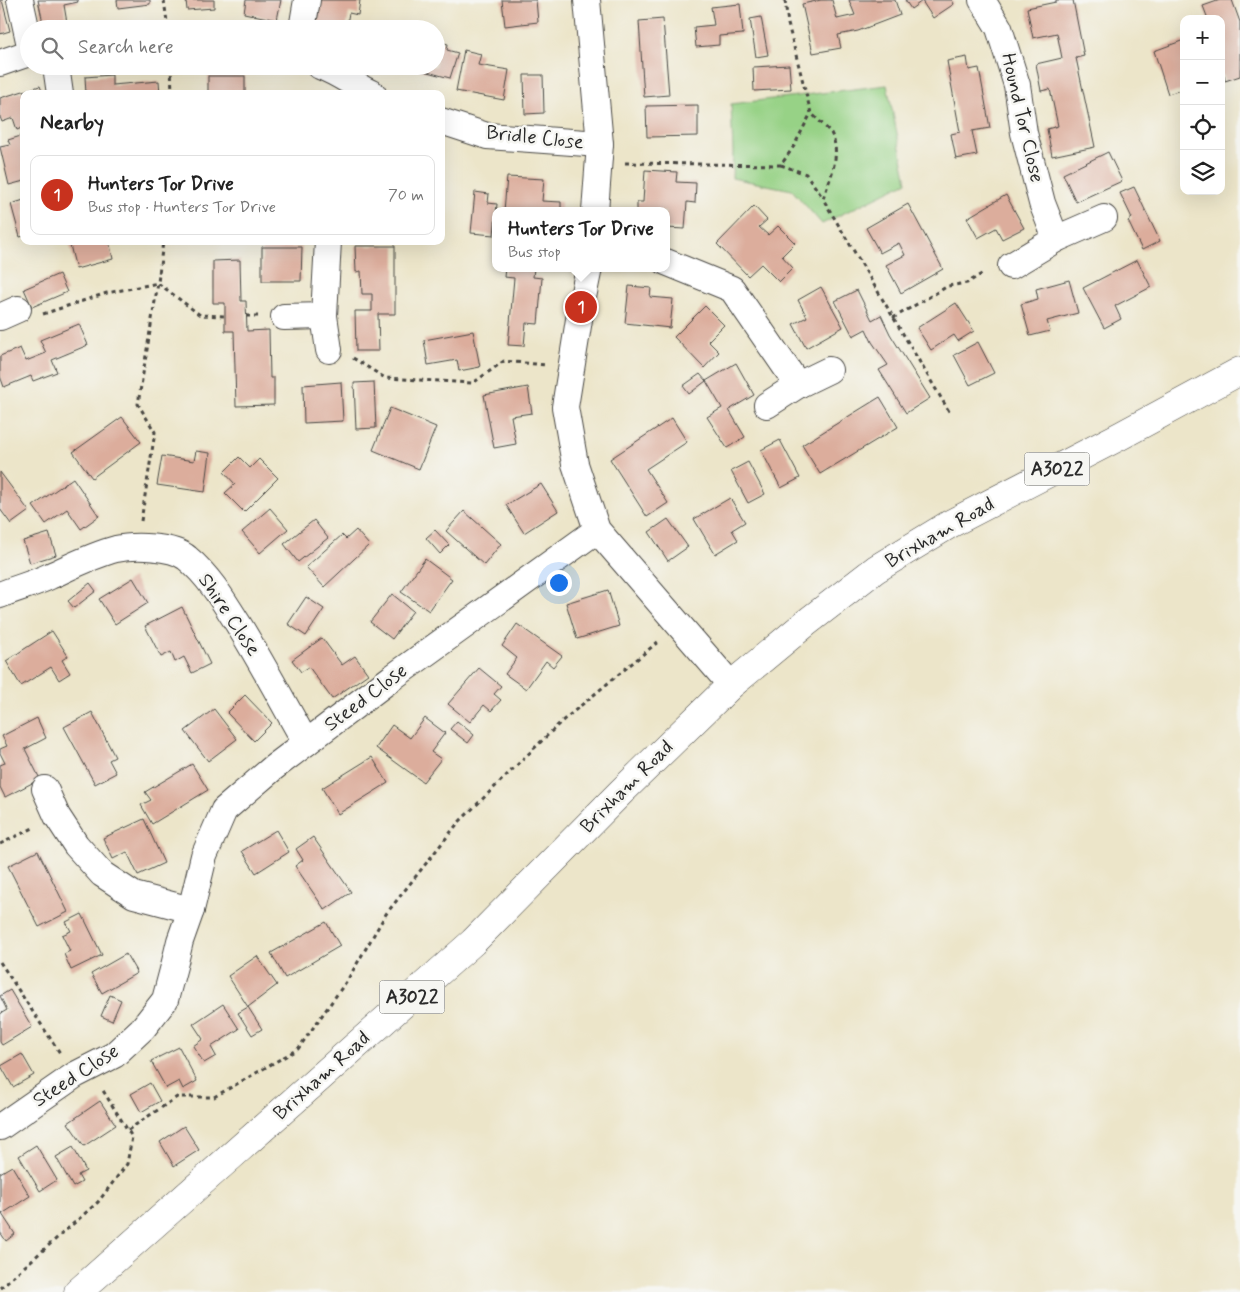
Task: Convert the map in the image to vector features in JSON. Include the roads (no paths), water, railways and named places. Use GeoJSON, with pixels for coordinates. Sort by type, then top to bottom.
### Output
{"type":"FeatureCollection","features":[{"type":"Feature","properties":{"kind":"main road","name":"Brixham Road"},"geometry":{"type":"LineString","coordinates":[[78,1292],[473,942],[621,792],[731,685],[806,622],[876,569],[950,524],[1240,371]]}},
{"type":"Feature","properties":{"kind":"street"},"geometry":{"type":"LineString","coordinates":[[20,0],[24,20]]}},
{"type":"Feature","properties":{"kind":"street"},"geometry":{"type":"LineString","coordinates":[[304,20],[307,0]]}},
{"type":"Feature","properties":{"kind":"street"},"geometry":{"type":"LineString","coordinates":[[589,0],[599,153],[595,207]]}},
{"type":"Feature","properties":{"kind":"street","name":"Hound Tor Close"},"geometry":{"type":"LineString","coordinates":[[982,0],[999,28],[1017,85],[1024,133],[1035,177],[1042,203],[1056,240]]}},
{"type":"Feature","properties":{"kind":"street"},"geometry":{"type":"LineString","coordinates":[[0,62],[20,56]]}},
{"type":"Feature","properties":{"kind":"street"},"geometry":{"type":"LineString","coordinates":[[57,75],[59,90]]}},
{"type":"Feature","properties":{"kind":"street"},"geometry":{"type":"LineString","coordinates":[[339,75],[362,90]]}},
{"type":"Feature","properties":{"kind":"street","name":"Bridle Close"},"geometry":{"type":"LineString","coordinates":[[445,122],[487,136],[599,153]]}},
{"type":"Feature","properties":{"kind":"street"},"geometry":{"type":"LineString","coordinates":[[1011,266],[1056,240],[1104,218]]}},
{"type":"Feature","properties":{"kind":"street"},"geometry":{"type":"LineString","coordinates":[[328,245],[324,316],[329,350]]}},
{"type":"Feature","properties":{"kind":"street"},"geometry":{"type":"LineString","coordinates":[[670,264],[732,289],[798,385]]}},
{"type":"Feature","properties":{"kind":"street"},"geometry":{"type":"LineString","coordinates":[[587,272],[565,407],[575,464],[597,530],[731,685]]}},
{"type":"Feature","properties":{"kind":"street"},"geometry":{"type":"LineString","coordinates":[[284,317],[324,316]]}},
{"type":"Feature","properties":{"kind":"street"},"geometry":{"type":"LineString","coordinates":[[767,405],[798,385],[829,370]]}},
{"type":"Feature","properties":{"kind":"street","name":"Steed Close"},"geometry":{"type":"LineString","coordinates":[[0,1127],[75,1075],[114,1055],[143,1028],[164,1000],[180,941],[191,910],[204,856],[224,810],[273,768],[393,677],[597,530]]}},
{"type":"Feature","properties":{"kind":"street","name":"Shire Close"},"geometry":{"type":"LineString","coordinates":[[0,596],[48,577],[84,559],[118,548],[137,547],[168,550],[186,557],[222,599],[245,635],[306,743]]}},
{"type":"Feature","properties":{"kind":"street"},"geometry":{"type":"LineString","coordinates":[[44,789],[76,845],[102,874],[134,894],[191,910]]}},
{"type":"Feature","properties":{"kind":"place","name":"Hunters Tor Drive"},"geometry":{"type":"Point","coordinates":[581,307]}}]}
